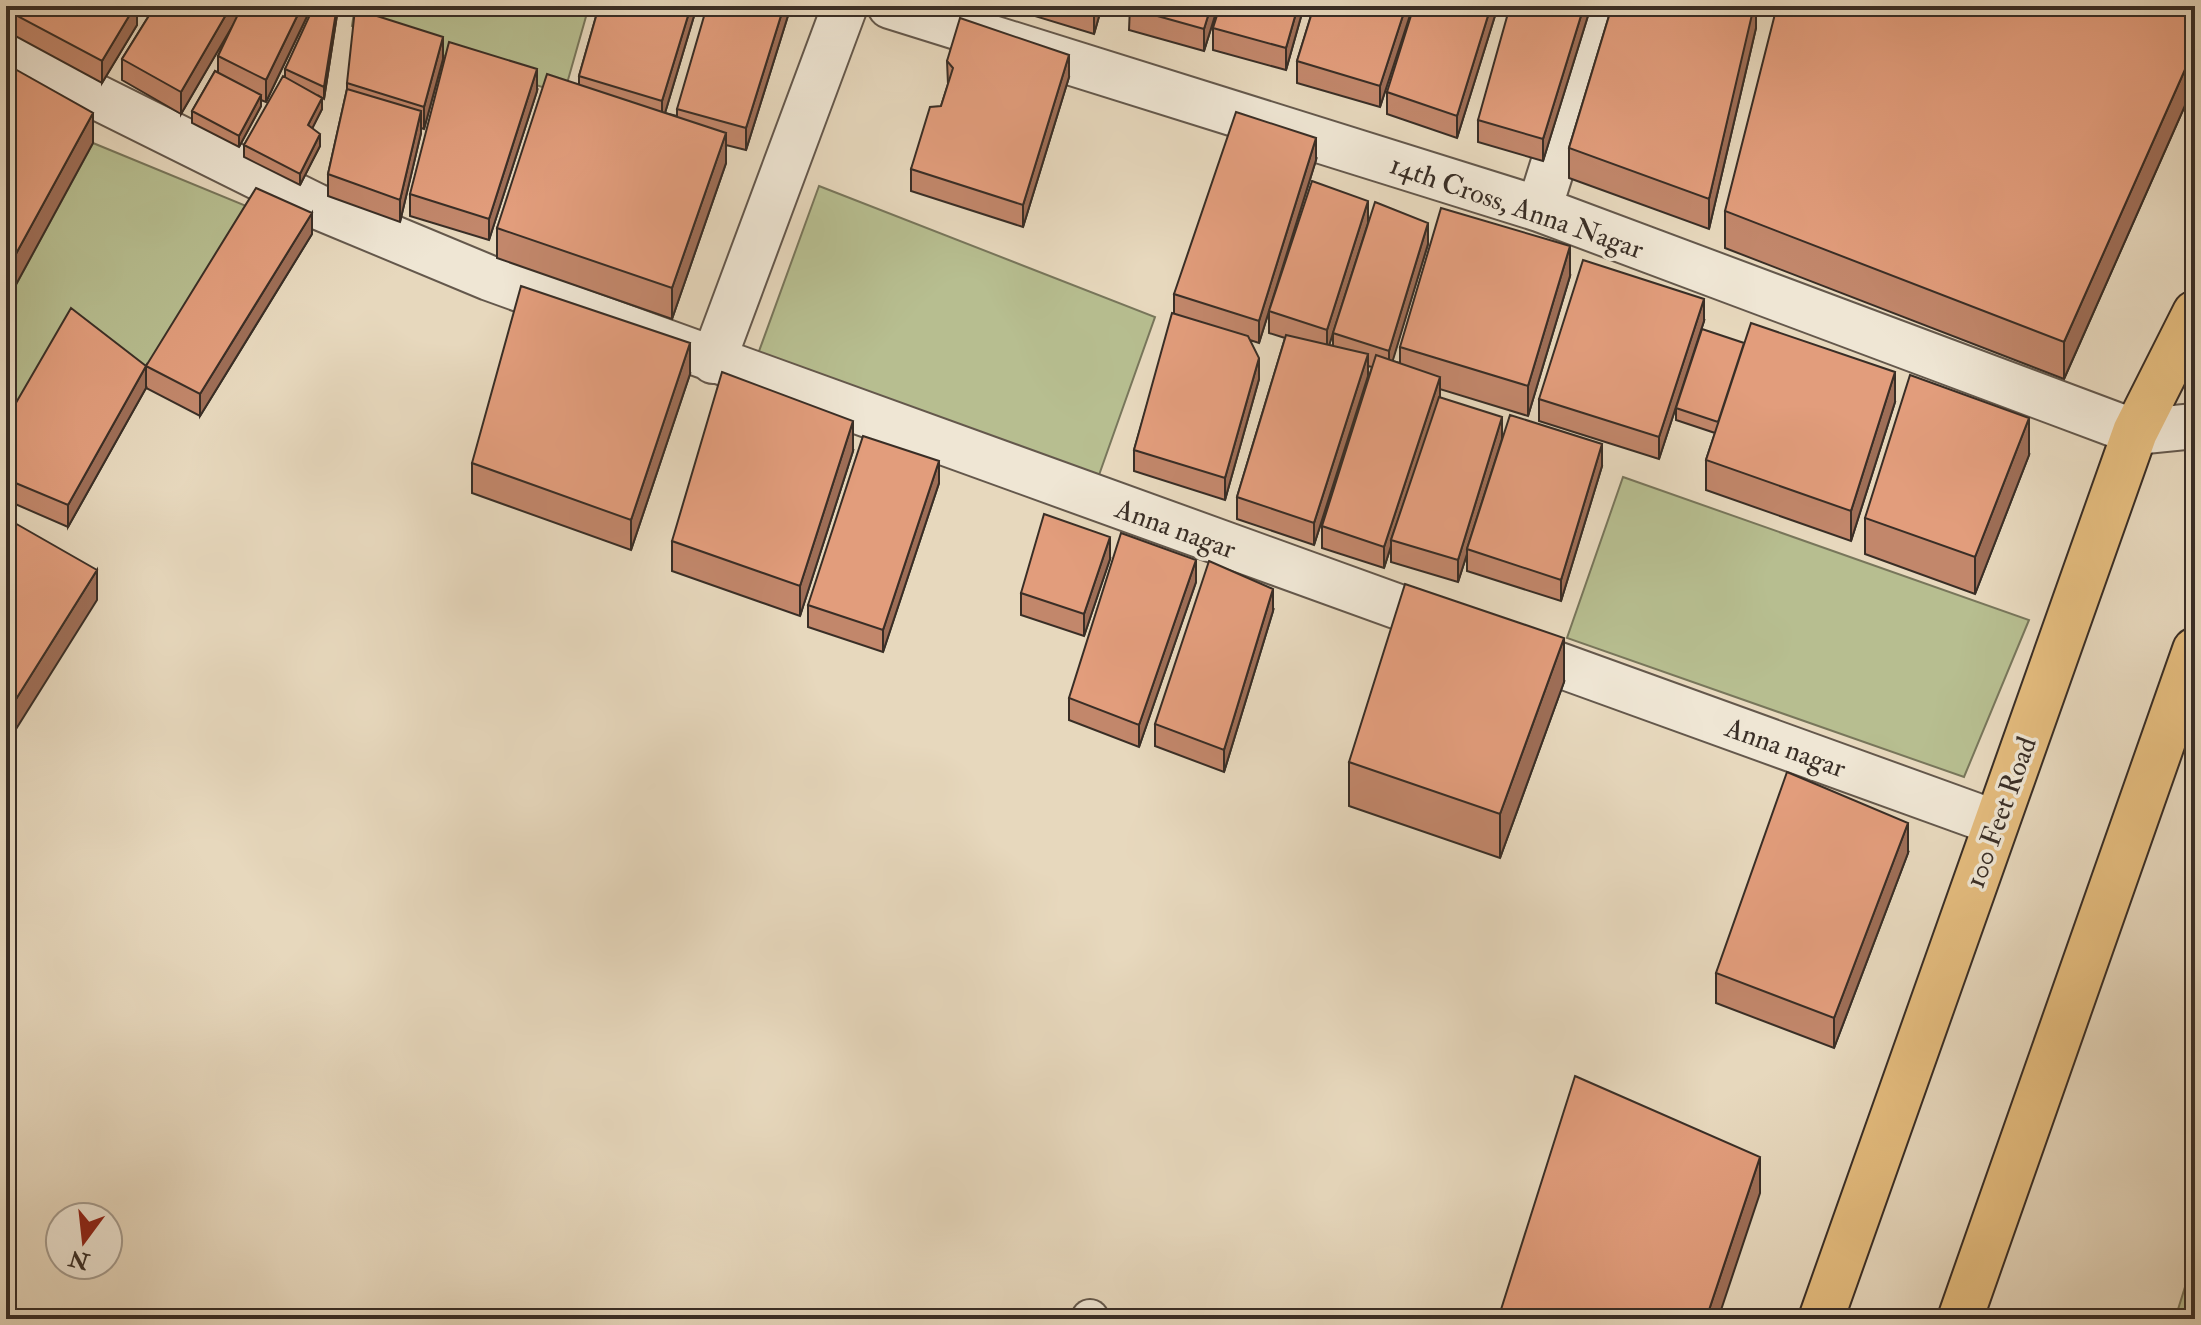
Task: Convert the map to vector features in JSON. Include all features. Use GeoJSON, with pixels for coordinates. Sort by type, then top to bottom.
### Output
{"type":"FeatureCollection","features":[{"type":"Feature","properties":{"kind":"highway","name":"100 Feet Road"},"geometry":{"type":"LineString","coordinates":[[1821,1319],[2135,432],[2195,313]]}},
{"type":"Feature","properties":{"kind":"highway"},"geometry":{"type":"LineString","coordinates":[[1960,1319],[2195,650]]}},
{"type":"Feature","properties":{"kind":"street"},"geometry":{"type":"LineString","coordinates":[[713,361],[845,6]]}},
{"type":"Feature","properties":{"kind":"street","name":"14th Cross, Anna Nagar"},"geometry":{"type":"LineString","coordinates":[[890,6],[1539,209],[2135,432]]}},
{"type":"Feature","properties":{"kind":"street"},"geometry":{"type":"LineString","coordinates":[[1539,209],[1603,6]]}},
{"type":"Feature","properties":{"kind":"street","name":"Anna nagar"},"geometry":{"type":"LineString","coordinates":[[6,52],[334,215],[489,278],[1996,823]]}},
{"type":"Feature","properties":{"kind":"street"},"geometry":{"type":"LineString","coordinates":[[2135,432],[2195,426]]}},
{"type":"Feature","properties":{"kind":"green space"},"geometry":{"type":"Polygon","coordinates":[[[355,6],[589,6],[564,94],[352,26],[355,6]]]}},
{"type":"Feature","properties":{"kind":"green space"},"geometry":{"type":"Polygon","coordinates":[[[93,143],[256,210],[146,388],[6,441],[6,303],[93,143]]]}},
{"type":"Feature","properties":{"kind":"green space"},"geometry":{"type":"Polygon","coordinates":[[[819,186],[1155,317],[1099,475],[758,354],[819,186]]]}},
{"type":"Feature","properties":{"kind":"green space"},"geometry":{"type":"Polygon","coordinates":[[[1623,477],[2029,620],[1964,777],[1567,638],[1623,477]]]}},
{"type":"Feature","properties":{"kind":"green space"},"geometry":{"type":"Polygon","coordinates":[[[2195,1255],[2195,1319],[2175,1319],[2195,1255]]]}},
{"type":"Feature","properties":{"kind":"building"},"geometry":{"type":"Polygon","coordinates":[[[6,6],[135,6],[102,61],[6,10],[6,6]]]}},
{"type":"Feature","properties":{"kind":"building"},"geometry":{"type":"Polygon","coordinates":[[[155,6],[231,6],[181,92],[122,59],[155,6]]]}},
{"type":"Feature","properties":{"kind":"building"},"geometry":{"type":"Polygon","coordinates":[[[242,6],[302,6],[266,80],[218,56],[242,6]]]}},
{"type":"Feature","properties":{"kind":"building"},"geometry":{"type":"Polygon","coordinates":[[[314,6],[337,6],[324,87],[285,69],[314,6]]]}},
{"type":"Feature","properties":{"kind":"building"},"geometry":{"type":"Polygon","coordinates":[[[599,6],[691,6],[662,101],[579,76],[599,6]]]}},
{"type":"Feature","properties":{"kind":"building"},"geometry":{"type":"Polygon","coordinates":[[[707,6],[784,6],[746,128],[677,109],[707,6]]]}},
{"type":"Feature","properties":{"kind":"building"},"geometry":{"type":"Polygon","coordinates":[[[1130,6],[1211,6],[1204,29],[1130,6]]]}},
{"type":"Feature","properties":{"kind":"building"},"geometry":{"type":"Polygon","coordinates":[[[1220,6],[1298,6],[1286,48],[1213,28],[1220,6]]]}},
{"type":"Feature","properties":{"kind":"building"},"geometry":{"type":"Polygon","coordinates":[[[1314,6],[1406,6],[1380,86],[1297,61],[1314,6]]]}},
{"type":"Feature","properties":{"kind":"building"},"geometry":{"type":"Polygon","coordinates":[[[1414,6],[1491,6],[1457,116],[1387,92],[1414,6]]]}},
{"type":"Feature","properties":{"kind":"building"},"geometry":{"type":"Polygon","coordinates":[[[1510,6],[1584,6],[1543,139],[1478,120],[1510,6]]]}},
{"type":"Feature","properties":{"kind":"building"},"geometry":{"type":"Polygon","coordinates":[[[1612,6],[1754,6],[1709,199],[1569,148],[1612,6]]]}},
{"type":"Feature","properties":{"kind":"building"},"geometry":{"type":"Polygon","coordinates":[[[1777,6],[2195,6],[2195,47],[2064,342],[1725,211],[1777,6]]]}},
{"type":"Feature","properties":{"kind":"building"},"geometry":{"type":"Polygon","coordinates":[[[355,9],[443,37],[424,107],[347,83],[355,9]]]}},
{"type":"Feature","properties":{"kind":"building"},"geometry":{"type":"Polygon","coordinates":[[[960,18],[1069,55],[1023,205],[911,169],[930,107],[941,106],[953,68],[947,61],[960,18]]]}},
{"type":"Feature","properties":{"kind":"building"},"geometry":{"type":"Polygon","coordinates":[[[449,42],[537,69],[489,219],[410,194],[449,42]]]}},
{"type":"Feature","properties":{"kind":"building"},"geometry":{"type":"Polygon","coordinates":[[[6,64],[93,113],[6,272],[6,64]]]}},
{"type":"Feature","properties":{"kind":"building"},"geometry":{"type":"Polygon","coordinates":[[[215,71],[261,95],[239,136],[192,111],[215,71]]]}},
{"type":"Feature","properties":{"kind":"building"},"geometry":{"type":"Polygon","coordinates":[[[547,74],[726,133],[672,288],[497,228],[547,74]]]}},
{"type":"Feature","properties":{"kind":"building"},"geometry":{"type":"Polygon","coordinates":[[[283,76],[322,98],[308,125],[320,134],[300,174],[244,145],[283,76]]]}},
{"type":"Feature","properties":{"kind":"building"},"geometry":{"type":"Polygon","coordinates":[[[347,89],[421,111],[400,200],[328,174],[347,89]]]}},
{"type":"Feature","properties":{"kind":"building"},"geometry":{"type":"Polygon","coordinates":[[[1236,112],[1316,138],[1259,321],[1174,294],[1236,112]]]}},
{"type":"Feature","properties":{"kind":"building"},"geometry":{"type":"Polygon","coordinates":[[[1312,181],[1368,201],[1327,330],[1269,311],[1312,181]]]}},
{"type":"Feature","properties":{"kind":"building"},"geometry":{"type":"Polygon","coordinates":[[[256,188],[312,213],[200,394],[146,366],[256,188]]]}},
{"type":"Feature","properties":{"kind":"building"},"geometry":{"type":"Polygon","coordinates":[[[1375,202],[1428,223],[1389,351],[1333,333],[1375,202]]]}},
{"type":"Feature","properties":{"kind":"building"},"geometry":{"type":"Polygon","coordinates":[[[1441,208],[1570,246],[1528,386],[1400,347],[1441,208]]]}},
{"type":"Feature","properties":{"kind":"building"},"geometry":{"type":"Polygon","coordinates":[[[1583,260],[1704,299],[1659,437],[1539,399],[1583,260]]]}},
{"type":"Feature","properties":{"kind":"building"},"geometry":{"type":"Polygon","coordinates":[[[521,286],[690,343],[631,520],[472,463],[521,286]]]}},
{"type":"Feature","properties":{"kind":"building"},"geometry":{"type":"Polygon","coordinates":[[[71,308],[146,366],[68,505],[6,479],[6,420],[71,308]]]}},
{"type":"Feature","properties":{"kind":"building"},"geometry":{"type":"Polygon","coordinates":[[[1172,313],[1248,336],[1259,358],[1225,478],[1134,450],[1172,313]]]}},
{"type":"Feature","properties":{"kind":"building"},"geometry":{"type":"Polygon","coordinates":[[[1751,323],[1895,372],[1851,511],[1706,460],[1751,323]]]}},
{"type":"Feature","properties":{"kind":"building"},"geometry":{"type":"Polygon","coordinates":[[[1702,329],[1744,343],[1718,422],[1676,408],[1702,329]]]}},
{"type":"Feature","properties":{"kind":"building"},"geometry":{"type":"Polygon","coordinates":[[[1286,335],[1368,354],[1314,523],[1237,497],[1286,335]]]}},
{"type":"Feature","properties":{"kind":"building"},"geometry":{"type":"Polygon","coordinates":[[[1376,355],[1440,377],[1384,547],[1322,526],[1376,355]]]}},
{"type":"Feature","properties":{"kind":"building"},"geometry":{"type":"Polygon","coordinates":[[[722,372],[853,421],[800,586],[672,541],[722,372]]]}},
{"type":"Feature","properties":{"kind":"building"},"geometry":{"type":"Polygon","coordinates":[[[1910,375],[2029,418],[1975,557],[1865,518],[1910,375]]]}},
{"type":"Feature","properties":{"kind":"building"},"geometry":{"type":"Polygon","coordinates":[[[1439,397],[1502,417],[1458,560],[1391,540],[1439,397]]]}},
{"type":"Feature","properties":{"kind":"building"},"geometry":{"type":"Polygon","coordinates":[[[1510,415],[1602,444],[1561,580],[1467,549],[1510,415]]]}},
{"type":"Feature","properties":{"kind":"building"},"geometry":{"type":"Polygon","coordinates":[[[863,436],[939,461],[883,630],[808,605],[863,436]]]}},
{"type":"Feature","properties":{"kind":"building"},"geometry":{"type":"Polygon","coordinates":[[[1044,514],[1110,537],[1084,614],[1021,593],[1044,514]]]}},
{"type":"Feature","properties":{"kind":"building"},"geometry":{"type":"Polygon","coordinates":[[[6,518],[97,570],[6,715],[6,518]]]}},
{"type":"Feature","properties":{"kind":"building"},"geometry":{"type":"Polygon","coordinates":[[[1121,533],[1196,560],[1139,725],[1069,698],[1121,533]]]}},
{"type":"Feature","properties":{"kind":"building"},"geometry":{"type":"Polygon","coordinates":[[[1209,561],[1273,589],[1224,750],[1155,724],[1209,561]]]}},
{"type":"Feature","properties":{"kind":"building"},"geometry":{"type":"Polygon","coordinates":[[[1405,584],[1564,638],[1500,814],[1349,762],[1405,584]]]}},
{"type":"Feature","properties":{"kind":"building"},"geometry":{"type":"Polygon","coordinates":[[[1787,772],[1908,823],[1834,1018],[1716,973],[1787,772]]]}},
{"type":"Feature","properties":{"kind":"building"},"geometry":{"type":"Polygon","coordinates":[[[1575,1076],[1760,1157],[1706,1319],[1498,1319],[1575,1076]]]}}]}
